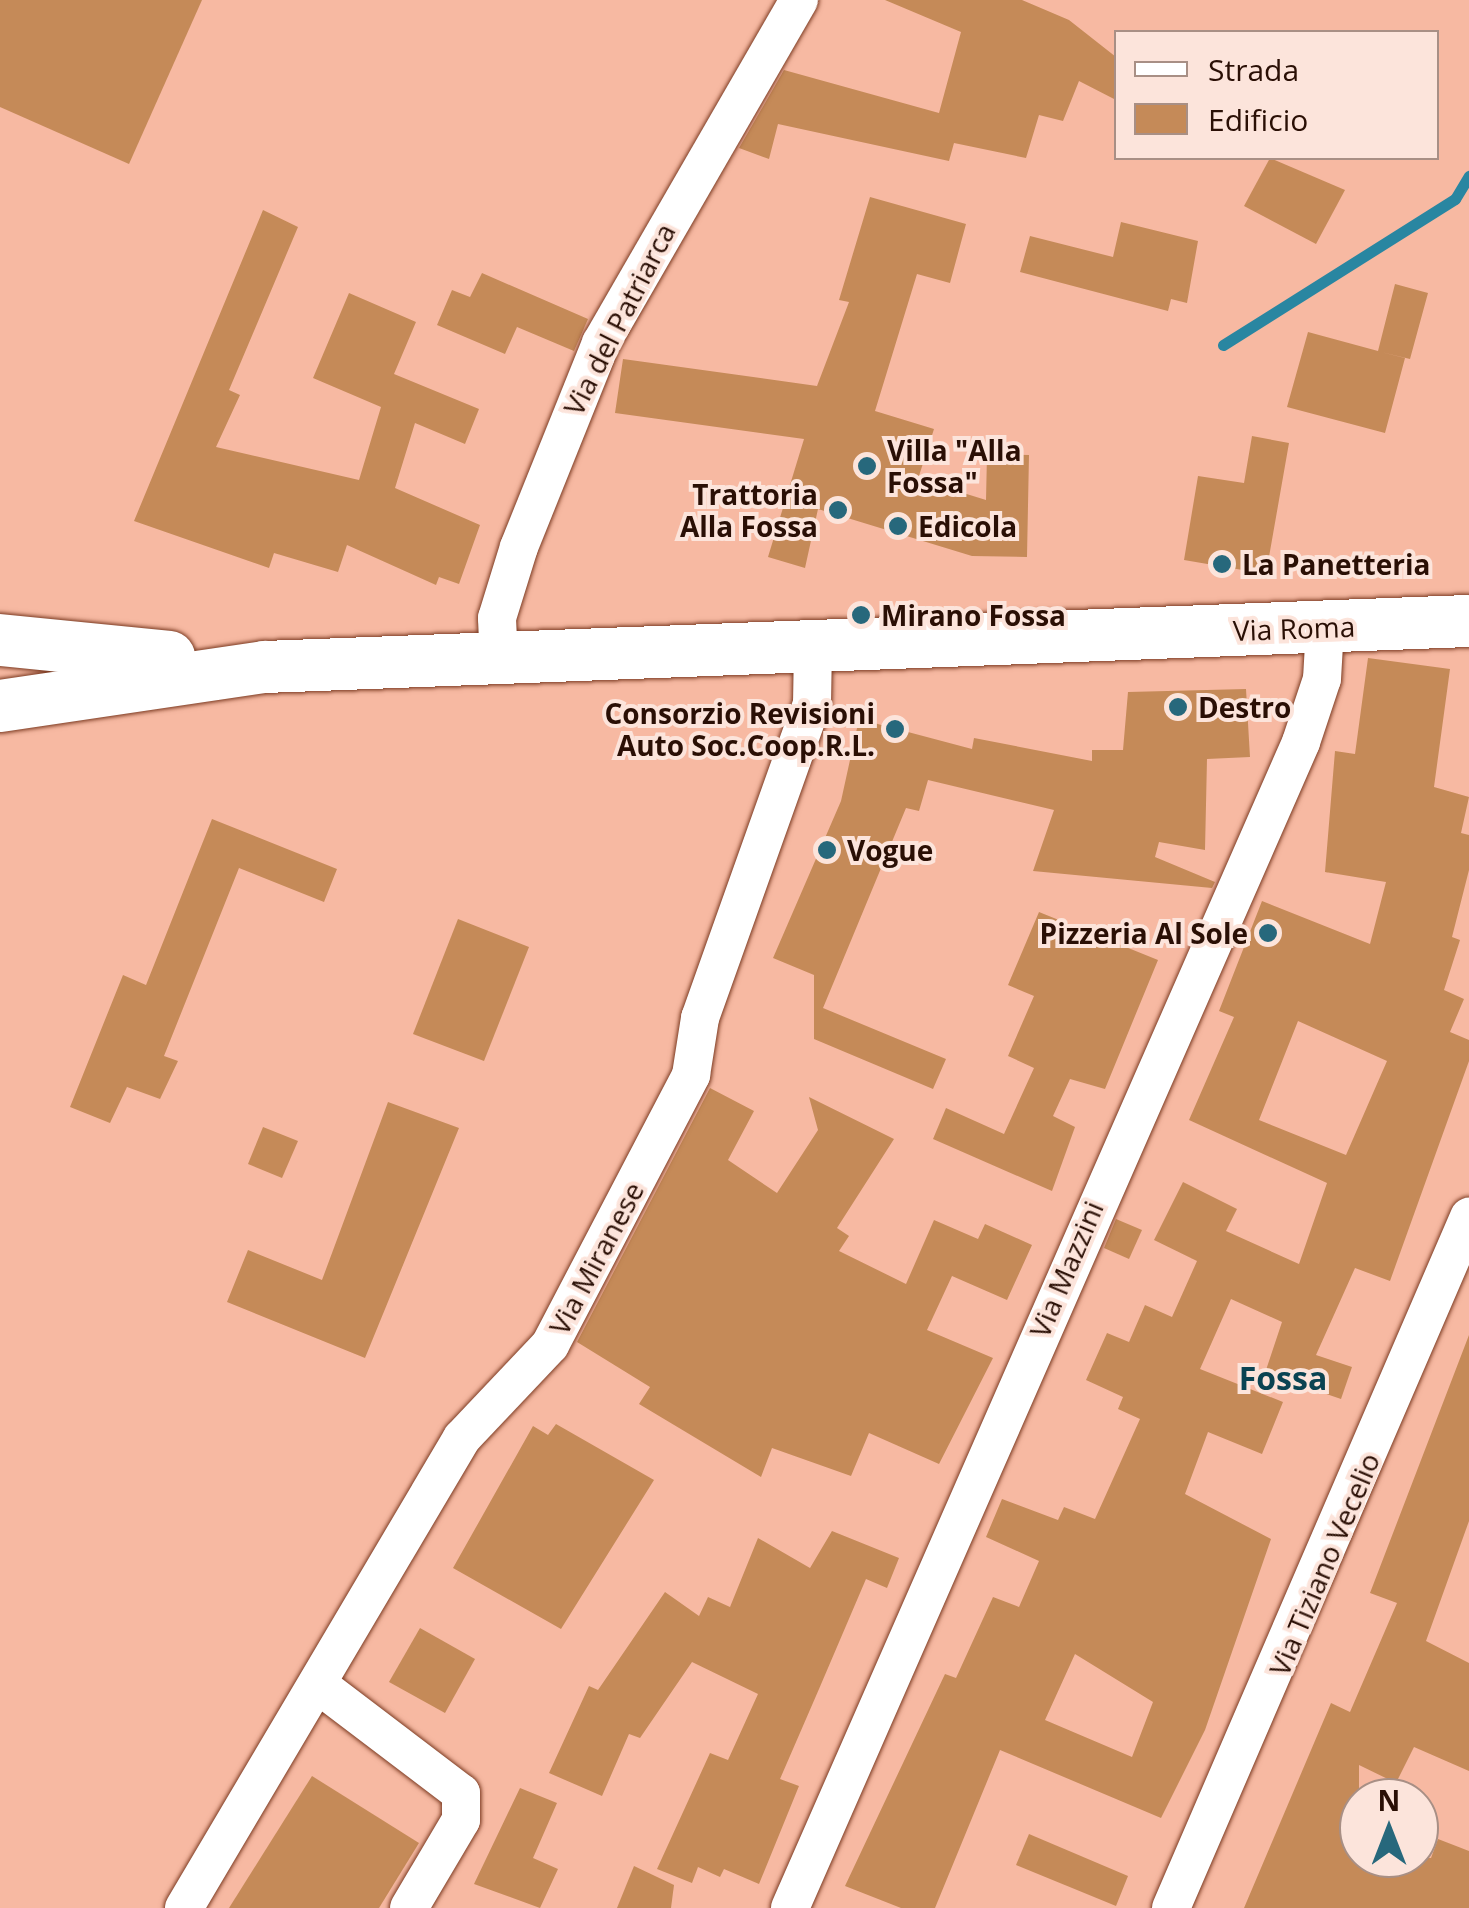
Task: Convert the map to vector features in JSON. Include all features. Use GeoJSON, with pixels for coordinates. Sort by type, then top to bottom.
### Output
{"type":"FeatureCollection","features":[{"type":"Feature","properties":{"kind":"main road","name":"Via Roma"},"geometry":{"type":"LineString","coordinates":[[813,648],[1469,620]]}},
{"type":"Feature","properties":{"kind":"main road"},"geometry":{"type":"LineString","coordinates":[[0,640],[265,667]]}},
{"type":"Feature","properties":{"kind":"main road"},"geometry":{"type":"LineString","coordinates":[[0,706],[265,667],[813,648]]}},
{"type":"Feature","properties":{"kind":"street","name":"Via del Patriarca"},"geometry":{"type":"LineString","coordinates":[[499,661],[497,618],[519,546],[601,344],[799,0]]}},
{"type":"Feature","properties":{"kind":"street","name":"Via Mazzini"},"geometry":{"type":"LineString","coordinates":[[790,1908],[1301,742],[1322,679],[1325,627]]}},
{"type":"Feature","properties":{"kind":"street","name":"Via Miranese"},"geometry":{"type":"LineString","coordinates":[[184,1908],[320,1686],[462,1438],[550,1346],[691,1075],[700,1018],[796,761],[812,704],[813,648]]}},
{"type":"Feature","properties":{"kind":"street","name":"Via Tiziano Vecelio"},"geometry":{"type":"LineString","coordinates":[[1171,1908],[1469,1217]]}},
{"type":"Feature","properties":{"kind":"street"},"geometry":{"type":"LineString","coordinates":[[320,1686],[461,1793],[461,1820],[409,1908]]}},
{"type":"Feature","properties":{"kind":"building"},"geometry":{"type":"Polygon","coordinates":[[[0,0],[202,0],[129,164],[0,107],[0,0]]]}},
{"type":"Feature","properties":{"kind":"building"},"geometry":{"type":"Polygon","coordinates":[[[885,0],[1022,0],[1069,20],[1114,55],[1114,99],[1079,81],[1063,121],[1039,115],[1026,158],[954,143],[949,161],[778,124],[769,159],[739,148],[784,70],[939,113],[961,32],[885,0]]]}},
{"type":"Feature","properties":{"kind":"building"},"geometry":{"type":"Polygon","coordinates":[[[1269,160],[1345,190],[1316,244],[1244,206],[1269,160]]]}},
{"type":"Feature","properties":{"kind":"building"},"geometry":{"type":"Polygon","coordinates":[[[870,197],[966,224],[950,283],[917,274],[875,411],[934,429],[918,479],[986,500],[987,454],[1029,455],[1027,557],[972,556],[818,509],[805,568],[768,557],[804,439],[615,413],[623,359],[817,386],[849,302],[839,300],[870,197]]]}},
{"type":"Feature","properties":{"kind":"building"},"geometry":{"type":"Polygon","coordinates":[[[263,210],[298,227],[229,390],[240,395],[216,447],[359,480],[381,407],[313,378],[349,293],[416,322],[394,374],[479,409],[465,444],[415,423],[395,488],[480,525],[459,584],[439,577],[436,585],[347,545],[338,572],[274,553],[269,568],[134,521],[263,210]]]}},
{"type":"Feature","properties":{"kind":"building"},"geometry":{"type":"Polygon","coordinates":[[[1121,222],[1198,241],[1187,303],[1171,299],[1168,311],[1020,272],[1030,236],[1113,257],[1121,222]]]}},
{"type":"Feature","properties":{"kind":"building"},"geometry":{"type":"Polygon","coordinates":[[[482,273],[588,319],[574,351],[517,327],[505,354],[437,325],[452,290],[470,297],[482,273]]]}},
{"type":"Feature","properties":{"kind":"building"},"geometry":{"type":"Polygon","coordinates":[[[1395,284],[1428,293],[1410,359],[1381,352],[1405,358],[1385,433],[1287,407],[1308,332],[1378,351],[1395,284]]]}},
{"type":"Feature","properties":{"kind":"building"},"geometry":{"type":"Polygon","coordinates":[[[1252,436],[1289,443],[1266,574],[1184,560],[1198,476],[1244,483],[1252,436]]]}},
{"type":"Feature","properties":{"kind":"building"},"geometry":{"type":"Polygon","coordinates":[[[1368,658],[1450,669],[1434,787],[1469,797],[1461,833],[1469,835],[1469,870],[1452,937],[1460,940],[1444,990],[1464,999],[1450,1032],[1469,1040],[1469,1061],[1390,1281],[1355,1268],[1316,1355],[1352,1367],[1341,1399],[1265,1373],[1282,1322],[1231,1299],[1200,1369],[1283,1402],[1262,1454],[1208,1432],[1185,1494],[1271,1539],[1205,1730],[1161,1818],[1000,1750],[935,1908],[901,1908],[845,1886],[945,1674],[956,1678],[993,1597],[1019,1607],[1039,1561],[986,1537],[1002,1499],[1058,1520],[1064,1507],[1095,1519],[1140,1419],[1118,1409],[1123,1397],[1086,1380],[1107,1333],[1129,1342],[1145,1305],[1172,1317],[1197,1261],[1154,1240],[1183,1182],[1237,1209],[1226,1231],[1299,1264],[1327,1183],[1189,1120],[1234,1017],[1219,1011],[1262,901],[1370,944],[1386,882],[1325,872],[1335,751],[1355,754],[1368,658]],[[1298,1021],[1259,1120],[1346,1155],[1387,1061],[1298,1021]],[[1075,1654],[1045,1720],[1132,1757],[1153,1702],[1075,1654]]]}},
{"type":"Feature","properties":{"kind":"building"},"geometry":{"type":"Polygon","coordinates":[[[1246,689],[1250,757],[1207,759],[1205,850],[1159,842],[1155,857],[1215,882],[1212,888],[1033,871],[1054,810],[928,780],[919,811],[906,808],[823,1008],[946,1059],[933,1089],[814,1039],[814,975],[773,958],[841,801],[859,719],[972,749],[974,738],[1092,761],[1092,750],[1123,750],[1128,692],[1246,689]]]}},
{"type":"Feature","properties":{"kind":"building"},"geometry":{"type":"Polygon","coordinates":[[[212,819],[337,869],[324,902],[239,868],[164,1056],[178,1061],[160,1099],[127,1087],[110,1123],[70,1107],[123,975],[146,985],[212,819]]]}},
{"type":"Feature","properties":{"kind":"building"},"geometry":{"type":"Polygon","coordinates":[[[1039,912],[1158,960],[1105,1089],[1070,1079],[1053,1116],[1075,1127],[1052,1191],[933,1139],[946,1108],[1004,1134],[1034,1068],[1008,1056],[1034,996],[1008,985],[1039,912]]]}},
{"type":"Feature","properties":{"kind":"building"},"geometry":{"type":"Polygon","coordinates":[[[458,919],[529,947],[484,1061],[413,1034],[458,919]]]}},
{"type":"Feature","properties":{"kind":"building"},"geometry":{"type":"Polygon","coordinates":[[[710,1088],[754,1111],[728,1160],[777,1193],[818,1130],[809,1097],[894,1139],[837,1228],[849,1236],[839,1251],[906,1284],[934,1220],[978,1239],[985,1224],[1032,1245],[1007,1300],[952,1276],[927,1330],[993,1358],[939,1464],[869,1433],[851,1476],[772,1448],[761,1477],[639,1404],[650,1387],[577,1342],[710,1088]]]}},
{"type":"Feature","properties":{"kind":"building"},"geometry":{"type":"Polygon","coordinates":[[[388,1102],[459,1128],[365,1358],[227,1302],[248,1250],[322,1280],[388,1102]]]}},
{"type":"Feature","properties":{"kind":"building"},"geometry":{"type":"Polygon","coordinates":[[[263,1127],[298,1141],[282,1178],[248,1164],[263,1127]]]}},
{"type":"Feature","properties":{"kind":"building"},"geometry":{"type":"Polygon","coordinates":[[[1116,1219],[1142,1230],[1129,1259],[1104,1248],[1116,1219]]]}},
{"type":"Feature","properties":{"kind":"building"},"geometry":{"type":"Polygon","coordinates":[[[1469,1335],[1469,1521],[1426,1641],[1469,1663],[1469,1771],[1414,1747],[1398,1778],[1386,1778],[1359,1765],[1359,1778],[1339,1778],[1339,1878],[1439,1878],[1439,1839],[1469,1851],[1469,1908],[1244,1908],[1331,1703],[1350,1712],[1397,1603],[1370,1593],[1469,1335]]]}},
{"type":"Feature","properties":{"kind":"building"},"geometry":{"type":"Polygon","coordinates":[[[556,1424],[654,1480],[561,1629],[453,1568],[533,1426],[548,1435],[556,1424]]]}},
{"type":"Feature","properties":{"kind":"building"},"geometry":{"type":"Polygon","coordinates":[[[832,1531],[899,1558],[887,1588],[866,1579],[780,1779],[799,1786],[759,1884],[724,1869],[720,1877],[698,1867],[692,1883],[657,1869],[710,1753],[728,1760],[758,1694],[692,1662],[640,1738],[629,1734],[602,1796],[549,1773],[589,1686],[598,1690],[665,1592],[699,1616],[708,1597],[730,1607],[758,1538],[810,1568],[832,1531]]]}},
{"type":"Feature","properties":{"kind":"building"},"geometry":{"type":"Polygon","coordinates":[[[420,1628],[475,1659],[445,1713],[389,1682],[420,1628]]]}},
{"type":"Feature","properties":{"kind":"building"},"geometry":{"type":"Polygon","coordinates":[[[312,1776],[419,1843],[379,1908],[229,1908],[312,1776]]]}},
{"type":"Feature","properties":{"kind":"building"},"geometry":{"type":"Polygon","coordinates":[[[520,1788],[557,1803],[533,1858],[558,1869],[540,1908],[474,1884],[520,1788]]]}},
{"type":"Feature","properties":{"kind":"building"},"geometry":{"type":"Polygon","coordinates":[[[1029,1834],[1128,1876],[1116,1906],[1016,1865],[1029,1834]]]}},
{"type":"Feature","properties":{"kind":"building"},"geometry":{"type":"Polygon","coordinates":[[[634,1866],[674,1885],[671,1908],[617,1908],[634,1866]]]}},
{"type":"Feature","properties":{"kind":"waterway"},"geometry":{"type":"LineString","coordinates":[[1223,345],[1455,199],[1469,176]]}},
{"type":"Feature","properties":{"kind":"place","name":"Villa \"Alla Fossa\""},"geometry":{"type":"Point","coordinates":[867,466]}},
{"type":"Feature","properties":{"kind":"place","name":"Trattoria Alla Fossa"},"geometry":{"type":"Point","coordinates":[838,510]}},
{"type":"Feature","properties":{"kind":"place","name":"Edicola"},"geometry":{"type":"Point","coordinates":[898,526]}},
{"type":"Feature","properties":{"kind":"place","name":"La Panetteria"},"geometry":{"type":"Point","coordinates":[1222,564]}},
{"type":"Feature","properties":{"kind":"place","name":"Mirano Fossa"},"geometry":{"type":"Point","coordinates":[861,615]}},
{"type":"Feature","properties":{"kind":"place","name":"Destro"},"geometry":{"type":"Point","coordinates":[1178,707]}},
{"type":"Feature","properties":{"kind":"place","name":"Consorzio Revisioni Auto Soc.Coop.R.L."},"geometry":{"type":"Point","coordinates":[895,729]}},
{"type":"Feature","properties":{"kind":"place","name":"Vogue"},"geometry":{"type":"Point","coordinates":[827,850]}},
{"type":"Feature","properties":{"kind":"place","name":"Pizzeria Al Sole"},"geometry":{"type":"Point","coordinates":[1268,933]}},
{"type":"Feature","properties":{"kind":"district","name":"Fossa"},"geometry":{"type":"Point","coordinates":[1283,1378]}}]}
